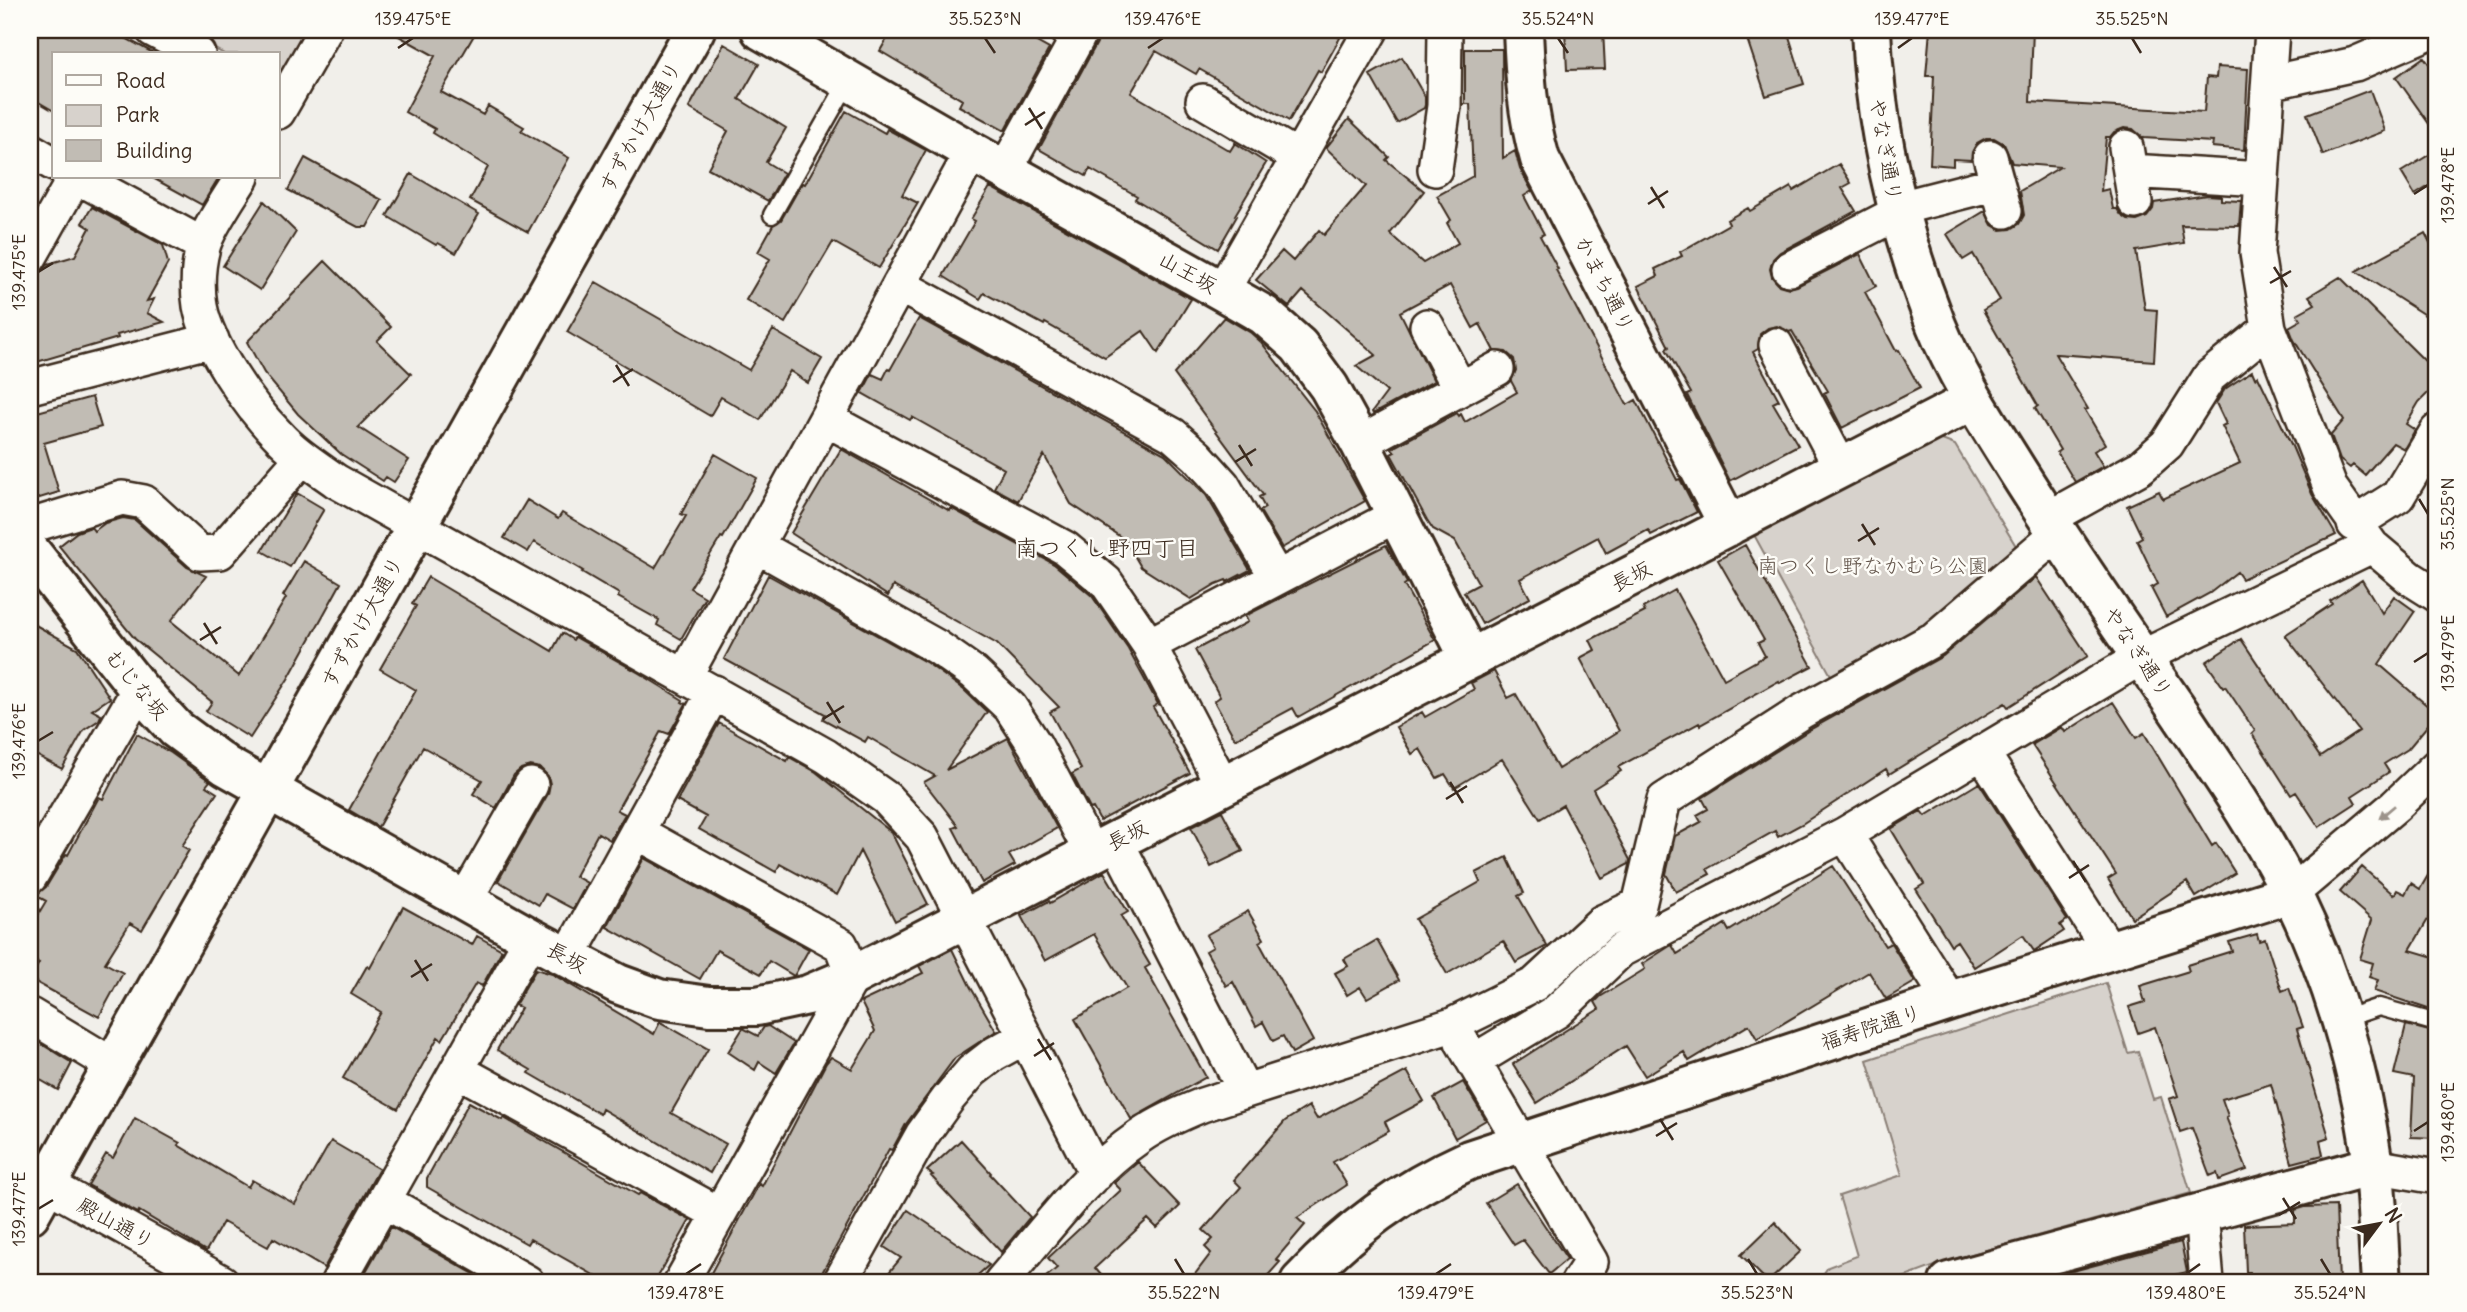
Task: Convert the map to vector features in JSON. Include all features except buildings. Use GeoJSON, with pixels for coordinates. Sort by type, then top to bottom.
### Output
{"type":"FeatureCollection","features":[{"type":"Feature","properties":{"kind":"street"},"geometry":{"type":"LineString","coordinates":[[153,30],[194,52]]}},
{"type":"Feature","properties":{"kind":"street"},"geometry":{"type":"LineString","coordinates":[[280,104],[325,30]]}},
{"type":"Feature","properties":{"kind":"street","name":"すずかけ大通り"},"geometry":{"type":"LineString","coordinates":[[35,1191],[113,1065],[695,30]]}},
{"type":"Feature","properties":{"kind":"street","name":"山王坂"},"geometry":{"type":"LineString","coordinates":[[761,30],[972,152],[1222,290],[1264,315],[1299,346],[1329,387],[1360,443],[1470,659]]}},
{"type":"Feature","properties":{"kind":"street"},"geometry":{"type":"LineString","coordinates":[[1005,170],[1078,37],[1066,30]]}},
{"type":"Feature","properties":{"kind":"street"},"geometry":{"type":"LineString","coordinates":[[1222,290],[1371,30]]}},
{"type":"Feature","properties":{"kind":"street"},"geometry":{"type":"LineString","coordinates":[[1435,170],[1444,106],[1445,30]]}},
{"type":"Feature","properties":{"kind":"street","name":"かまち通り"},"geometry":{"type":"LineString","coordinates":[[1523,30],[1525,91],[1530,125],[1540,159],[1729,526]]}},
{"type":"Feature","properties":{"kind":"street","name":"やなぎ通り"},"geometry":{"type":"LineString","coordinates":[[1871,30],[1872,67],[1881,138],[1898,213],[1937,328],[1973,400],[2052,526],[2227,784],[2292,893],[2318,955],[2340,1020],[2362,1104],[2373,1166],[2381,1282]]}},
{"type":"Feature","properties":{"kind":"street"},"geometry":{"type":"LineString","coordinates":[[2272,30],[2258,253],[2269,328],[2330,487],[2363,535],[2410,578],[2437,595]]}},
{"type":"Feature","properties":{"kind":"street"},"geometry":{"type":"LineString","coordinates":[[2269,83],[2355,64],[2434,30]]}},
{"type":"Feature","properties":{"kind":"street"},"geometry":{"type":"LineString","coordinates":[[1203,101],[1298,157]]}},
{"type":"Feature","properties":{"kind":"street"},"geometry":{"type":"LineString","coordinates":[[30,150],[52,163]]}},
{"type":"Feature","properties":{"kind":"street"},"geometry":{"type":"LineString","coordinates":[[568,957],[637,832],[757,546],[972,152]]}},
{"type":"Feature","properties":{"kind":"street"},"geometry":{"type":"LineString","coordinates":[[2130,173],[2262,179]]}},
{"type":"Feature","properties":{"kind":"street"},"geometry":{"type":"LineString","coordinates":[[30,257],[76,178]]}},
{"type":"Feature","properties":{"kind":"street"},"geometry":{"type":"LineString","coordinates":[[79,178],[204,245]]}},
{"type":"Feature","properties":{"kind":"street"},"geometry":{"type":"LineString","coordinates":[[241,178],[204,245],[198,276],[201,307],[212,340],[255,408],[276,434],[302,458],[336,481],[826,756],[886,798],[922,837],[1096,1174]]}},
{"type":"Feature","properties":{"kind":"street"},"geometry":{"type":"LineString","coordinates":[[1789,270],[1916,204],[1997,184]]}},
{"type":"Feature","properties":{"kind":"street"},"geometry":{"type":"LineString","coordinates":[[900,285],[1172,435],[1197,456],[1223,485],[1276,578]]}},
{"type":"Feature","properties":{"kind":"street"},"geometry":{"type":"LineString","coordinates":[[1427,326],[1460,389]]}},
{"type":"Feature","properties":{"kind":"street"},"geometry":{"type":"LineString","coordinates":[[1001,1282],[1096,1174],[1138,1138],[1167,1120],[1202,1105],[1452,1025],[1535,984],[1602,922],[1639,905],[1664,800],[1801,712],[1934,639],[2052,526],[2141,467],[2167,444],[2210,376],[2269,328]]}},
{"type":"Feature","properties":{"kind":"street"},"geometry":{"type":"LineString","coordinates":[[30,387],[212,340]]}},
{"type":"Feature","properties":{"kind":"street"},"geometry":{"type":"LineString","coordinates":[[1776,345],[1841,468]]}},
{"type":"Feature","properties":{"kind":"street"},"geometry":{"type":"LineString","coordinates":[[1360,443],[1497,369]]}},
{"type":"Feature","properties":{"kind":"street","name":"長坂"},"geometry":{"type":"LineString","coordinates":[[268,790],[618,984],[659,999],[709,1006],[758,1006],[808,995],[853,976],[965,919],[1973,400]]}},
{"type":"Feature","properties":{"kind":"street"},"geometry":{"type":"LineString","coordinates":[[826,419],[1065,548],[1106,582],[1149,645],[1223,786]]}},
{"type":"Feature","properties":{"kind":"street"},"geometry":{"type":"LineString","coordinates":[[1474,1061],[1557,1012],[1620,950],[1845,834],[2142,657],[2363,535],[2398,496],[2437,431]]}},
{"type":"Feature","properties":{"kind":"street"},"geometry":{"type":"LineString","coordinates":[[30,526],[122,498],[144,502],[200,553],[220,552],[302,458]]}},
{"type":"Feature","properties":{"kind":"street"},"geometry":{"type":"LineString","coordinates":[[1149,645],[1397,515]]}},
{"type":"Feature","properties":{"kind":"street"},"geometry":{"type":"LineString","coordinates":[[757,546],[937,647],[974,673],[1010,707],[1104,847],[1245,1091]]}},
{"type":"Feature","properties":{"kind":"street","name":"むじな坂"},"geometry":{"type":"LineString","coordinates":[[30,551],[139,689],[176,729],[226,766],[268,790]]}},
{"type":"Feature","properties":{"kind":"street"},"geometry":{"type":"LineString","coordinates":[[30,877],[139,689]]}},
{"type":"Feature","properties":{"kind":"street"},"geometry":{"type":"LineString","coordinates":[[1982,752],[2109,950]]}},
{"type":"Feature","properties":{"kind":"street","name":"福寿院通り"},"geometry":{"type":"LineString","coordinates":[[1300,1282],[1365,1220],[1434,1176],[1469,1160],[1950,1001],[2292,893],[2395,806],[2437,766]]}},
{"type":"Feature","properties":{"kind":"street"},"geometry":{"type":"LineString","coordinates":[[465,901],[531,785]]}},
{"type":"Feature","properties":{"kind":"street"},"geometry":{"type":"LineString","coordinates":[[637,832],[841,945],[853,976],[681,1282]]}},
{"type":"Feature","properties":{"kind":"street"},"geometry":{"type":"LineString","coordinates":[[1845,834],[1950,1001]]}},
{"type":"Feature","properties":{"kind":"street"},"geometry":{"type":"LineString","coordinates":[[338,1282],[531,938]]}},
{"type":"Feature","properties":{"kind":"street"},"geometry":{"type":"LineString","coordinates":[[30,1015],[113,1065]]}},
{"type":"Feature","properties":{"kind":"street"},"geometry":{"type":"LineString","coordinates":[[1452,1025],[1591,1262],[1578,1282]]}},
{"type":"Feature","properties":{"kind":"street"},"geometry":{"type":"LineString","coordinates":[[840,1282],[922,1135],[948,1099],[972,1071],[1025,1037]]}},
{"type":"Feature","properties":{"kind":"street"},"geometry":{"type":"LineString","coordinates":[[457,1070],[719,1214]]}},
{"type":"Feature","properties":{"kind":"street"},"geometry":{"type":"LineString","coordinates":[[1949,1282],[2373,1166],[2437,1177]]}},
{"type":"Feature","properties":{"kind":"street","name":"殿山通り"},"geometry":{"type":"LineString","coordinates":[[35,1191],[222,1282]]}},
{"type":"Feature","properties":{"kind":"street"},"geometry":{"type":"LineString","coordinates":[[384,1201],[527,1282]]}},
{"type":"Feature","properties":{"kind":"street"},"geometry":{"type":"LineString","coordinates":[[2201,1213],[2207,1282]]}},
{"type":"Feature","properties":{"kind":"lane"},"geometry":{"type":"LineString","coordinates":[[772,215],[849,80]]}},
{"type":"Feature","properties":{"kind":"lane"},"geometry":{"type":"LineString","coordinates":[[2340,1020],[2379,1007],[2437,1023]]}},
{"type":"Feature","properties":{"kind":"green space"},"geometry":{"type":"Polygon","coordinates":[[[179,30],[307,30],[280,74],[280,52],[220,52],[179,30]]]}},
{"type":"Feature","properties":{"kind":"green space","name":"南つくし野なかむら公園"},"geometry":{"type":"Polygon","coordinates":[[[1937,438],[1955,445],[2016,546],[2013,556],[1923,632],[1834,681],[1753,533],[1937,438]]]}},
{"type":"Feature","properties":{"kind":"green space"},"geometry":{"type":"Polygon","coordinates":[[[2106,983],[2128,1053],[2138,1051],[2153,1099],[2161,1097],[2191,1193],[1954,1259],[1892,1282],[1818,1282],[1828,1267],[1857,1256],[1839,1196],[1902,1175],[1867,1060],[2106,983]]]}},
{"type":"Feature","properties":{"kind":"district","name":"南つくし野四丁目"},"geometry":{"type":"Point","coordinates":[1107,547]}}]}
